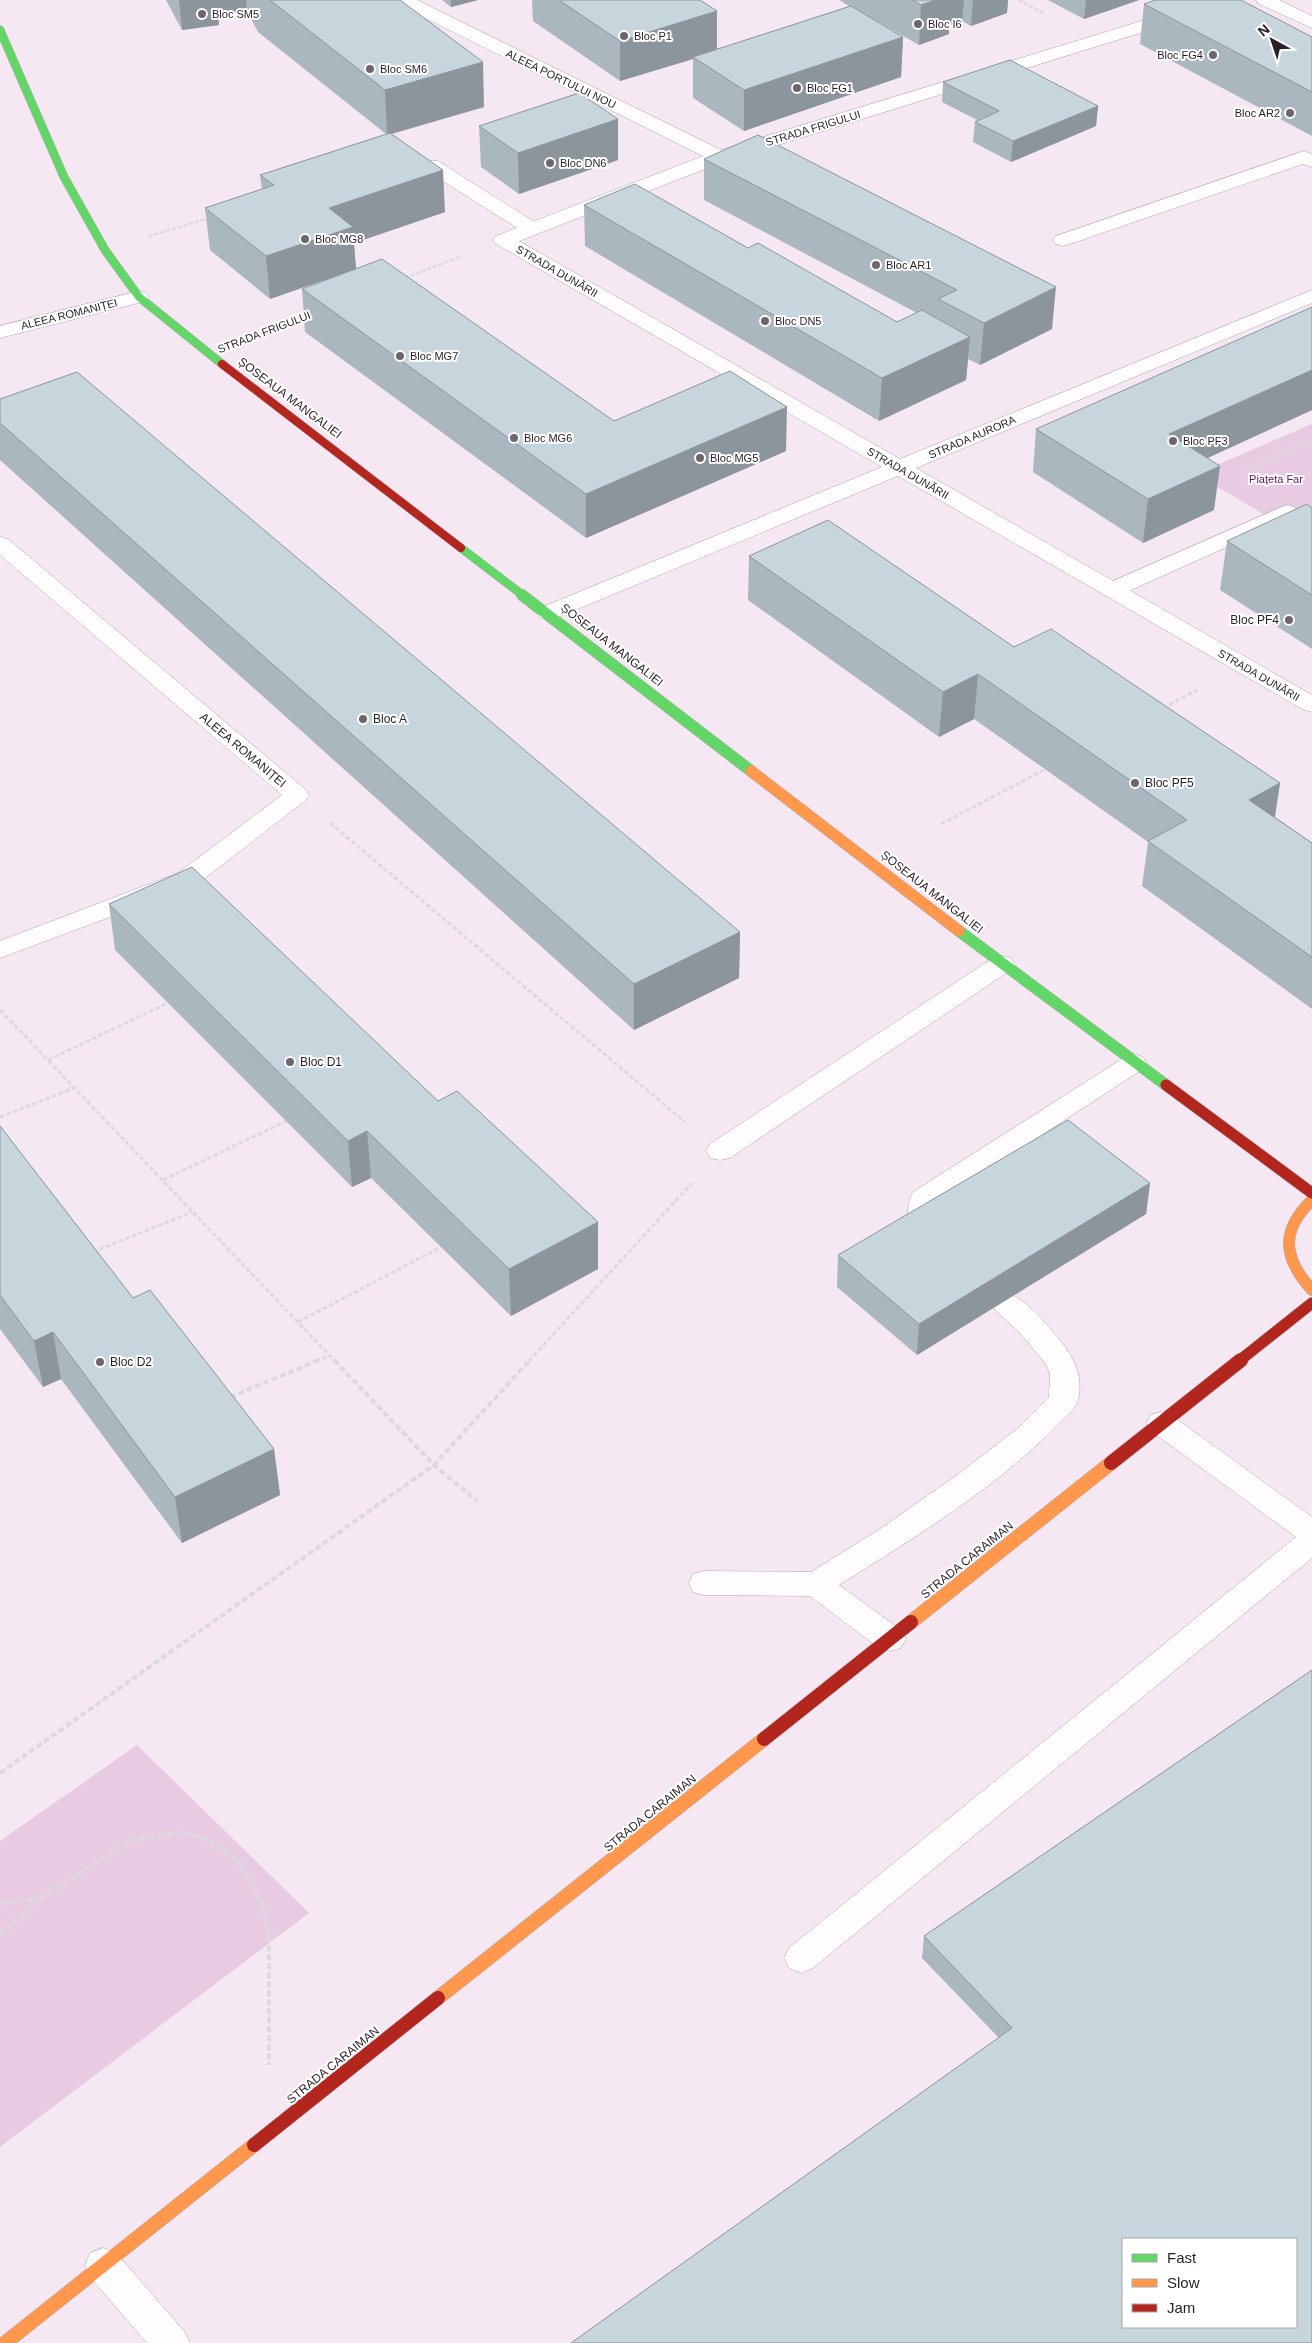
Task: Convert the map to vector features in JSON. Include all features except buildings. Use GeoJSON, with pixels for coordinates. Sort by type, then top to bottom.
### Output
{"type":"FeatureCollection","features":[{"type":"Feature","properties":{"kind":"street","name":"ALEEA PORTULUI NOU"},"geometry":{"type":"LineString","coordinates":[[403,0],[719,157]]}},
{"type":"Feature","properties":{"kind":"street","name":"STRADA FRIGULUI"},"geometry":{"type":"LineString","coordinates":[[503,240],[719,157],[1228,0]]}},
{"type":"Feature","properties":{"kind":"street"},"geometry":{"type":"LineString","coordinates":[[1265,0],[1312,23]]}},
{"type":"Feature","properties":{"kind":"street","name":"ȘOSEAUA MANGALIEI"},"geometry":{"type":"LineString","coordinates":[[0,30],[64,176],[105,250],[139,296],[208,353],[1002,964],[1312,1193]]}},
{"type":"Feature","properties":{"kind":"street"},"geometry":{"type":"LineString","coordinates":[[1063,240],[1304,157],[1312,161]]}},
{"type":"Feature","properties":{"kind":"street"},"geometry":{"type":"LineString","coordinates":[[388,165],[431,165],[532,229]]}},
{"type":"Feature","properties":{"kind":"street"},"geometry":{"type":"LineString","coordinates":[[616,197],[640,210]]}},
{"type":"Feature","properties":{"kind":"street","name":"STRADA DUNĂRII"},"geometry":{"type":"LineString","coordinates":[[503,240],[1312,705]]}},
{"type":"Feature","properties":{"kind":"street","name":"ALEEA ROMANIȚEI"},"geometry":{"type":"LineString","coordinates":[[0,332],[139,296]]}},
{"type":"Feature","properties":{"kind":"street","name":"STRADA AURORA"},"geometry":{"type":"LineString","coordinates":[[548,613],[1312,296]]}},
{"type":"Feature","properties":{"kind":"street"},"geometry":{"type":"LineString","coordinates":[[1112,590],[1286,512]]}},
{"type":"Feature","properties":{"kind":"street","name":"ALEEA ROMANIȚEI"},"geometry":{"type":"LineString","coordinates":[[0,544],[297,795],[187,879],[0,950]]}},
{"type":"Feature","properties":{"kind":"street"},"geometry":{"type":"LineString","coordinates":[[720,1151],[1002,964]]}},
{"type":"Feature","properties":{"kind":"street"},"geometry":{"type":"LineString","coordinates":[[922,1235],[923,1199],[1134,1062]]}},
{"type":"Feature","properties":{"kind":"street"},"geometry":{"type":"LineString","coordinates":[[1312,1200],[1304,1204],[1290,1224],[1287,1245],[1293,1267],[1312,1290]]}},
{"type":"Feature","properties":{"kind":"street"},"geometry":{"type":"LineString","coordinates":[[704,1583],[816,1584],[892,1536],[968,1483],[1028,1437],[1063,1401],[1065,1372],[1051,1351],[1022,1316],[1004,1302]]}},
{"type":"Feature","properties":{"kind":"street","name":"STRADA CARAIMAN"},"geometry":{"type":"LineString","coordinates":[[5,2343],[1312,1303]]}},
{"type":"Feature","properties":{"kind":"street"},"geometry":{"type":"LineString","coordinates":[[1161,1423],[1312,1533]]}},
{"type":"Feature","properties":{"kind":"street"},"geometry":{"type":"LineString","coordinates":[[801,1958],[1312,1541]]}},
{"type":"Feature","properties":{"kind":"street"},"geometry":{"type":"LineString","coordinates":[[816,1584],[890,1639]]}},
{"type":"Feature","properties":{"kind":"street"},"geometry":{"type":"LineString","coordinates":[[103,2265],[171,2343]]}},
{"type":"Feature","properties":{"kind":"path"},"geometry":{"type":"LineString","coordinates":[[105,250],[216,216]]}},
{"type":"Feature","properties":{"kind":"path"},"geometry":{"type":"LineString","coordinates":[[402,279],[503,240]]}},
{"type":"Feature","properties":{"kind":"path","name":"STRADA FRIGULUI"},"geometry":{"type":"LineString","coordinates":[[208,353],[310,314]]}},
{"type":"Feature","properties":{"kind":"path"},"geometry":{"type":"LineString","coordinates":[[1246,470],[1312,440]]}},
{"type":"Feature","properties":{"kind":"path"},"geometry":{"type":"LineString","coordinates":[[1160,709],[1243,666]]}},
{"type":"Feature","properties":{"kind":"path"},"geometry":{"type":"LineString","coordinates":[[941,824],[1044,770]]}},
{"type":"Feature","properties":{"kind":"path"},"geometry":{"type":"LineString","coordinates":[[0,1773],[434,1465],[720,1151],[297,795]]}},
{"type":"Feature","properties":{"kind":"path"},"geometry":{"type":"LineString","coordinates":[[48,1060],[168,1003]]}},
{"type":"Feature","properties":{"kind":"path"},"geometry":{"type":"LineString","coordinates":[[0,1010],[298,1322],[328,1356],[434,1465],[477,1501]]}},
{"type":"Feature","properties":{"kind":"path"},"geometry":{"type":"LineString","coordinates":[[0,1117],[74,1088]]}},
{"type":"Feature","properties":{"kind":"path"},"geometry":{"type":"LineString","coordinates":[[163,1180],[286,1121]]}},
{"type":"Feature","properties":{"kind":"path"},"geometry":{"type":"LineString","coordinates":[[84,1256],[192,1212]]}},
{"type":"Feature","properties":{"kind":"path"},"geometry":{"type":"LineString","coordinates":[[298,1322],[441,1247]]}},
{"type":"Feature","properties":{"kind":"path"},"geometry":{"type":"LineString","coordinates":[[229,1398],[328,1356]]}},
{"type":"Feature","properties":{"kind":"path"},"geometry":{"type":"LineString","coordinates":[[0,1935],[40,1899],[128,1841],[182,1832],[208,1840],[238,1862],[264,1908],[269,1944],[268,2134]]}},
{"type":"Feature","properties":{"kind":"path"},"geometry":{"type":"LineString","coordinates":[[0,1903],[40,1899]]}},
{"type":"Feature","properties":{"kind":"green space","name":"Piațeta Far"},"geometry":{"type":"Polygon","coordinates":[[[1312,424],[1312,543],[1196,474],[1312,424]]]}},
{"type":"Feature","properties":{"kind":"green space"},"geometry":{"type":"Polygon","coordinates":[[[137,1745],[309,1913],[0,2147],[0,1841],[137,1745]]]}},
{"type":"Feature","properties":{"kind":"traffic: fast"},"geometry":{"type":"LineString","coordinates":[[0,30],[64,177],[105,250],[139,297],[222,364]]}},
{"type":"Feature","properties":{"kind":"traffic: fast"},"geometry":{"type":"LineString","coordinates":[[461,548],[751,771]]}},
{"type":"Feature","properties":{"kind":"traffic: fast"},"geometry":{"type":"LineString","coordinates":[[959,931],[1166,1085]]}},
{"type":"Feature","properties":{"kind":"traffic: slow"},"geometry":{"type":"LineString","coordinates":[[751,771],[959,931]]}},
{"type":"Feature","properties":{"kind":"traffic: slow"},"geometry":{"type":"LineString","coordinates":[[1312,1200],[1301,1210],[1294,1222],[1289,1233],[1288,1245],[1295,1268],[1312,1290]]}},
{"type":"Feature","properties":{"kind":"traffic: slow"},"geometry":{"type":"LineString","coordinates":[[911,1622],[1111,1463]]}},
{"type":"Feature","properties":{"kind":"traffic: slow"},"geometry":{"type":"LineString","coordinates":[[438,1998],[764,1739]]}},
{"type":"Feature","properties":{"kind":"traffic: slow"},"geometry":{"type":"LineString","coordinates":[[5,2343],[254,2145]]}},
{"type":"Feature","properties":{"kind":"traffic: jam"},"geometry":{"type":"LineString","coordinates":[[222,364],[461,548]]}},
{"type":"Feature","properties":{"kind":"traffic: jam"},"geometry":{"type":"LineString","coordinates":[[1166,1085],[1312,1193]]}},
{"type":"Feature","properties":{"kind":"traffic: jam"},"geometry":{"type":"LineString","coordinates":[[1111,1463],[1312,1303]]}},
{"type":"Feature","properties":{"kind":"traffic: jam"},"geometry":{"type":"LineString","coordinates":[[764,1739],[911,1622]]}},
{"type":"Feature","properties":{"kind":"traffic: jam"},"geometry":{"type":"LineString","coordinates":[[254,2145],[438,1998]]}},
{"type":"Feature","properties":{"kind":"place","name":"Bloc SM5"},"geometry":{"type":"Point","coordinates":[202,14]}},
{"type":"Feature","properties":{"kind":"place","name":"Bloc I6"},"geometry":{"type":"Point","coordinates":[918,24]}},
{"type":"Feature","properties":{"kind":"place","name":"Bloc P1"},"geometry":{"type":"Point","coordinates":[624,36]}},
{"type":"Feature","properties":{"kind":"place","name":"Bloc FG4"},"geometry":{"type":"Point","coordinates":[1213,55]}},
{"type":"Feature","properties":{"kind":"place","name":"Bloc SM6"},"geometry":{"type":"Point","coordinates":[370,69]}},
{"type":"Feature","properties":{"kind":"place","name":"Bloc FG1"},"geometry":{"type":"Point","coordinates":[797,88]}},
{"type":"Feature","properties":{"kind":"place","name":"Bloc AR2"},"geometry":{"type":"Point","coordinates":[1290,113]}},
{"type":"Feature","properties":{"kind":"place","name":"Bloc DN6"},"geometry":{"type":"Point","coordinates":[550,163]}},
{"type":"Feature","properties":{"kind":"place","name":"Bloc MG8"},"geometry":{"type":"Point","coordinates":[305,239]}},
{"type":"Feature","properties":{"kind":"place","name":"Bloc AR1"},"geometry":{"type":"Point","coordinates":[876,265]}},
{"type":"Feature","properties":{"kind":"place","name":"Bloc DN5"},"geometry":{"type":"Point","coordinates":[765,321]}},
{"type":"Feature","properties":{"kind":"place","name":"Bloc MG7"},"geometry":{"type":"Point","coordinates":[400,356]}},
{"type":"Feature","properties":{"kind":"place","name":"Bloc MG6"},"geometry":{"type":"Point","coordinates":[514,438]}},
{"type":"Feature","properties":{"kind":"place","name":"Bloc PF3"},"geometry":{"type":"Point","coordinates":[1173,441]}},
{"type":"Feature","properties":{"kind":"place","name":"Bloc MG5"},"geometry":{"type":"Point","coordinates":[700,458]}},
{"type":"Feature","properties":{"kind":"place","name":"Bloc PF4"},"geometry":{"type":"Point","coordinates":[1289,620]}},
{"type":"Feature","properties":{"kind":"place","name":"Bloc A"},"geometry":{"type":"Point","coordinates":[363,719]}},
{"type":"Feature","properties":{"kind":"place","name":"Bloc PF5"},"geometry":{"type":"Point","coordinates":[1135,783]}},
{"type":"Feature","properties":{"kind":"place","name":"Bloc D1"},"geometry":{"type":"Point","coordinates":[290,1062]}},
{"type":"Feature","properties":{"kind":"place","name":"Bloc D2"},"geometry":{"type":"Point","coordinates":[100,1362]}}]}
